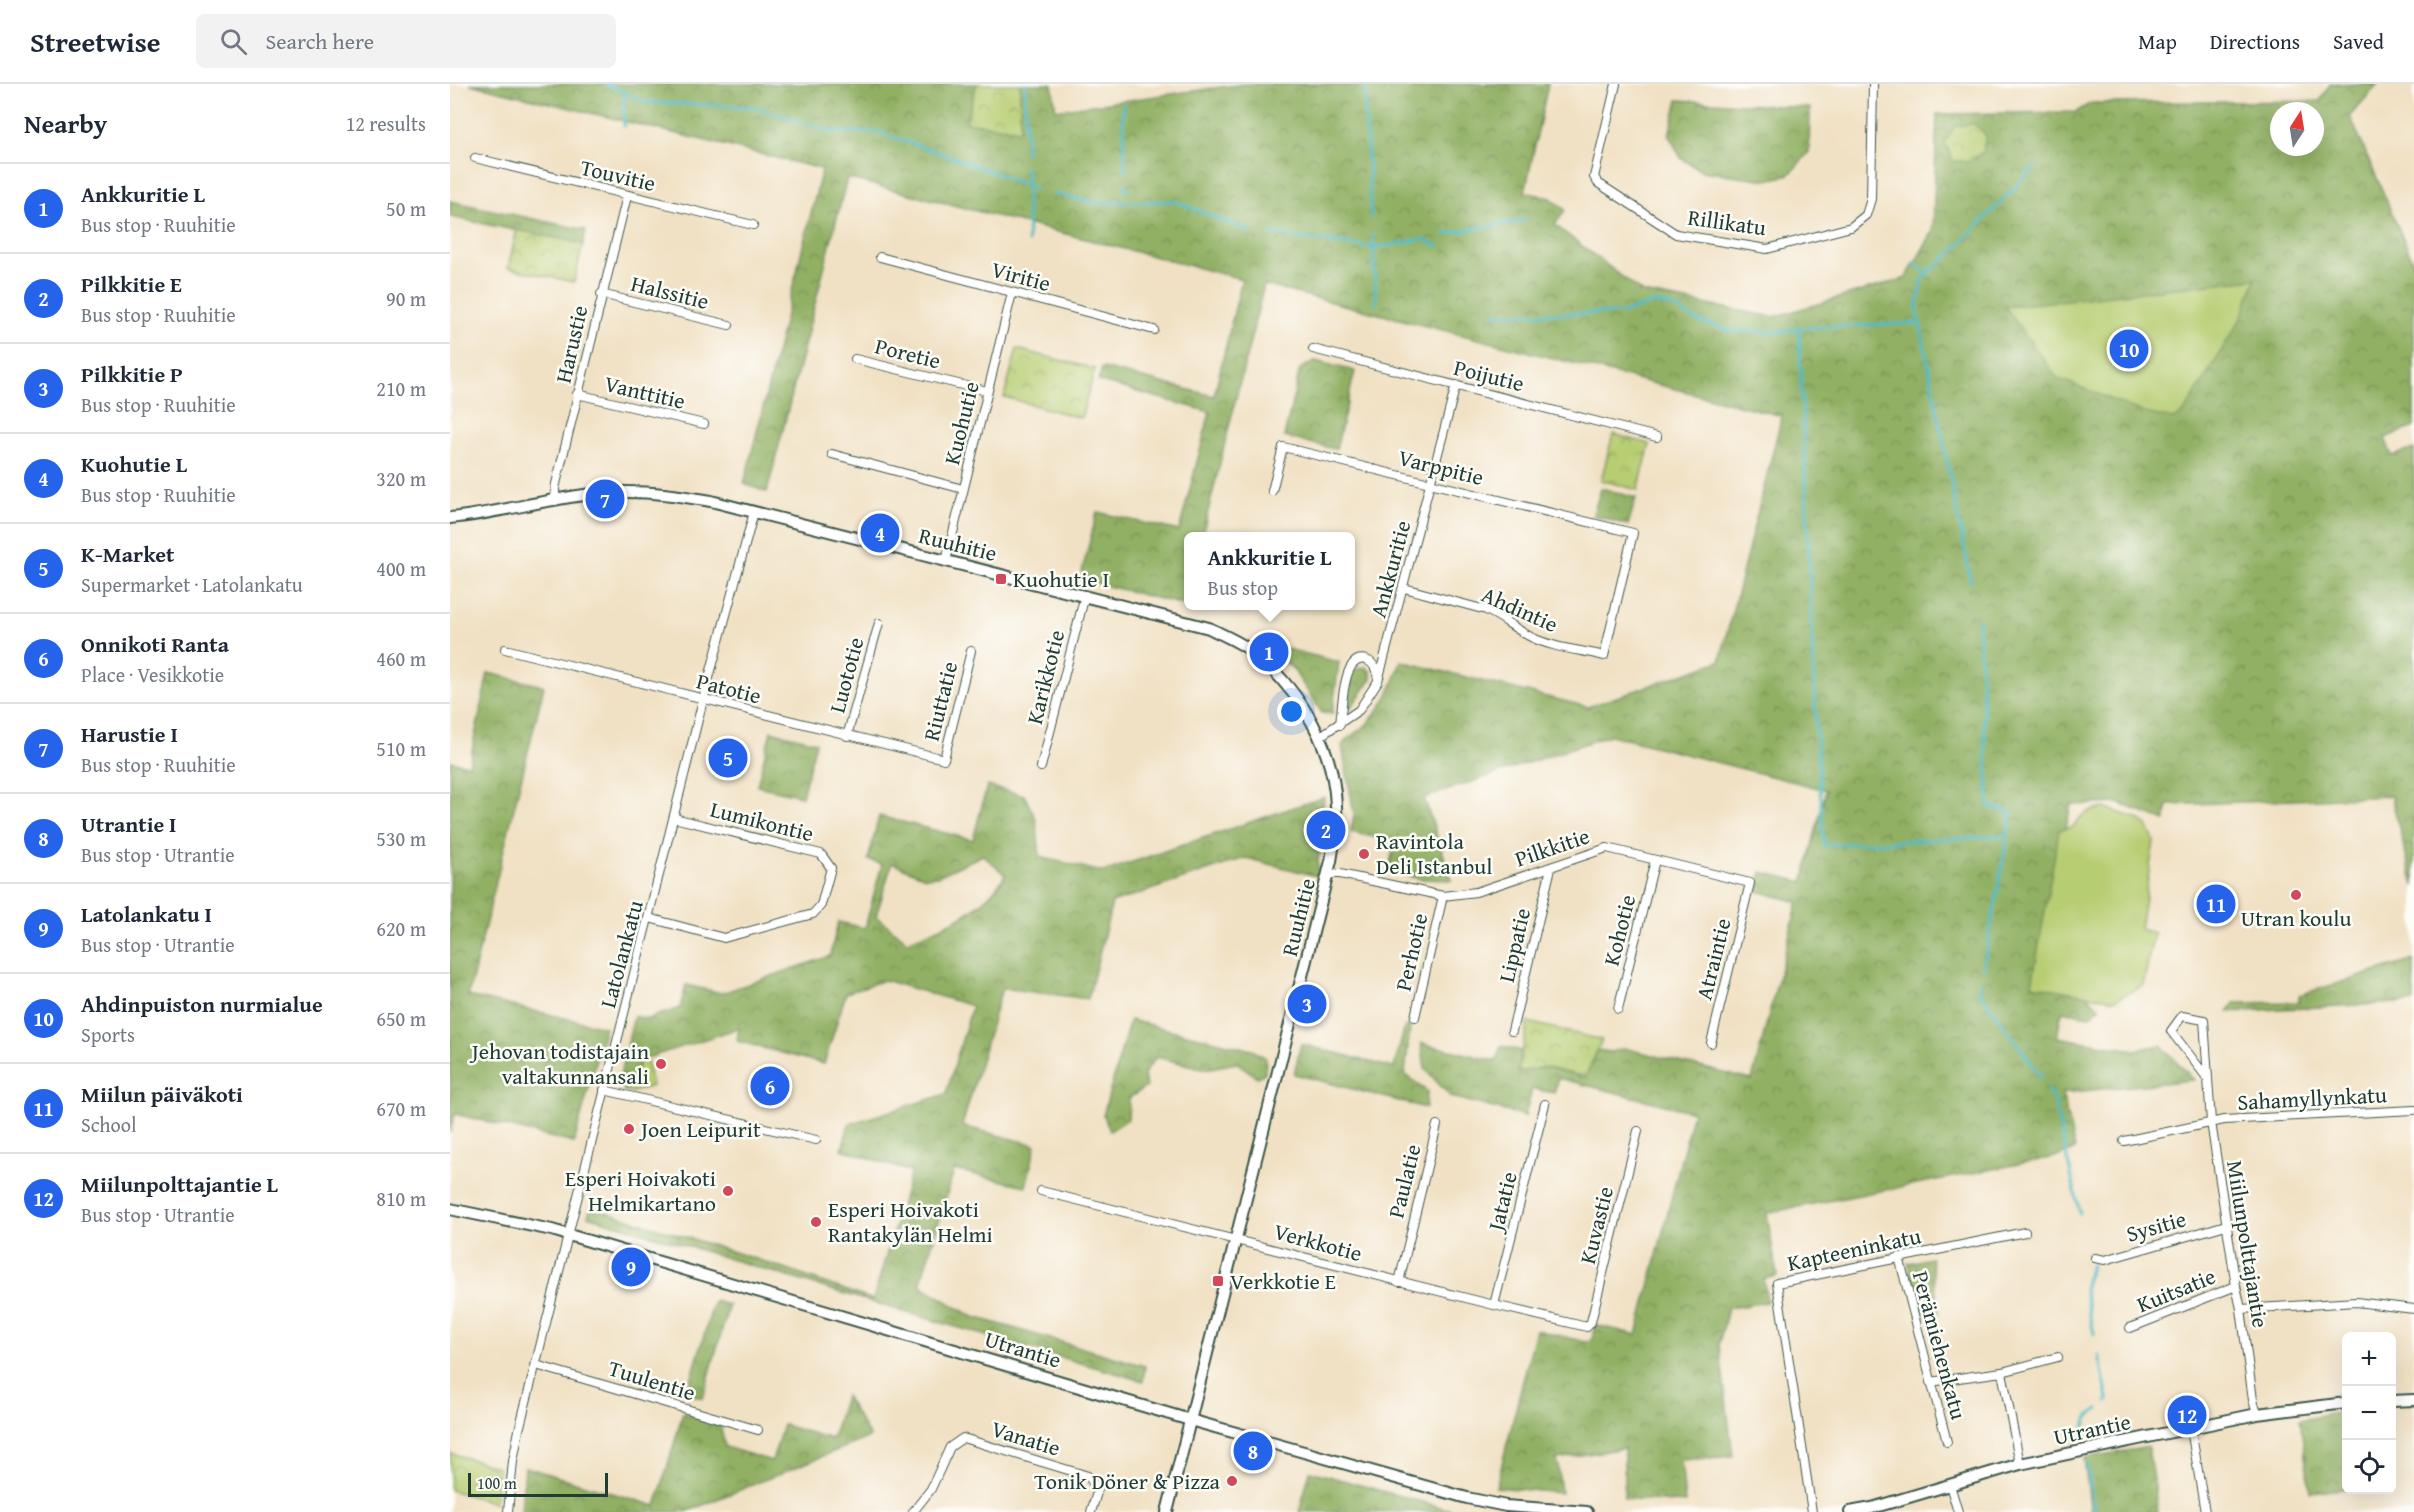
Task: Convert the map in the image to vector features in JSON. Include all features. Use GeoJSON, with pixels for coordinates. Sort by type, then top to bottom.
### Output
{"type":"FeatureCollection","features":[{"type":"Feature","properties":{"kind":"street","name":"Rillikatu"},"geometry":{"type":"LineString","coordinates":[[1616,84],[1594,177],[1599,183],[1676,234],[1767,249],[1851,227],[1866,215],[1870,199],[1873,84]]}},
{"type":"Feature","properties":{"kind":"street","name":"Touvitie"},"geometry":{"type":"LineString","coordinates":[[475,158],[753,225]]}},
{"type":"Feature","properties":{"kind":"street","name":"Harustie"},"geometry":{"type":"LineString","coordinates":[[555,501],[555,488],[577,394],[627,196]]}},
{"type":"Feature","properties":{"kind":"street","name":"Viritie"},"geometry":{"type":"LineString","coordinates":[[880,257],[1154,330]]}},
{"type":"Feature","properties":{"kind":"street","name":"Kuohutie"},"geometry":{"type":"LineString","coordinates":[[946,561],[1012,293]]}},
{"type":"Feature","properties":{"kind":"street","name":"Halssitie"},"geometry":{"type":"LineString","coordinates":[[601,294],[729,325]]}},
{"type":"Feature","properties":{"kind":"street","name":"Poijutie"},"geometry":{"type":"LineString","coordinates":[[1313,349],[1657,437]]}},
{"type":"Feature","properties":{"kind":"street","name":"Poretie"},"geometry":{"type":"LineString","coordinates":[[855,358],[987,391]]}},
{"type":"Feature","properties":{"kind":"street","name":"Ankkuritie"},"geometry":{"type":"LineString","coordinates":[[1319,737],[1359,711],[1378,681],[1456,385]]}},
{"type":"Feature","properties":{"kind":"street","name":"Vanttitie"},"geometry":{"type":"LineString","coordinates":[[577,394],[704,424]]}},
{"type":"Feature","properties":{"kind":"street","name":"Varppitie"},"geometry":{"type":"LineString","coordinates":[[1272,491],[1283,447],[1634,533]]}},
{"type":"Feature","properties":{"kind":"street"},"geometry":{"type":"LineString","coordinates":[[832,454],[963,489]]}},
{"type":"Feature","properties":{"kind":"street","name":"Ruuhitie"},"geometry":{"type":"LineString","coordinates":[[450,518],[620,492],[654,493],[711,501],[1209,628],[1257,655],[1291,690],[1307,713],[1329,759],[1336,806],[1329,874],[1167,1512]]}},
{"type":"Feature","properties":{"kind":"street","name":"Latolankatu"},"geometry":{"type":"LineString","coordinates":[[508,1512],[513,1461],[567,1234],[650,918],[703,700],[754,512]]}},
{"type":"Feature","properties":{"kind":"street","name":"Ahdintie"},"geometry":{"type":"LineString","coordinates":[[1404,588],[1486,610],[1541,641],[1604,656],[1634,533]]}},
{"type":"Feature","properties":{"kind":"street","name":"Karikkotie"},"geometry":{"type":"LineString","coordinates":[[1041,767],[1085,596]]}},
{"type":"Feature","properties":{"kind":"street","name":"Luototie"},"geometry":{"type":"LineString","coordinates":[[848,736],[879,623]]}},
{"type":"Feature","properties":{"kind":"street","name":"Patotie"},"geometry":{"type":"LineString","coordinates":[[505,649],[944,759]]}},
{"type":"Feature","properties":{"kind":"street","name":"Riuttatie"},"geometry":{"type":"LineString","coordinates":[[944,759],[971,651]]}},
{"type":"Feature","properties":{"kind":"street"},"geometry":{"type":"LineString","coordinates":[[1340,725],[1345,684],[1351,665],[1358,660],[1366,660],[1372,664],[1378,681]]}},
{"type":"Feature","properties":{"kind":"street","name":"Lumikontie"},"geometry":{"type":"LineString","coordinates":[[650,918],[724,938],[813,914],[821,904],[831,868],[821,854],[674,818]]}},
{"type":"Feature","properties":{"kind":"street","name":"Pilkkitie"},"geometry":{"type":"LineString","coordinates":[[1329,874],[1340,874],[1443,896],[1476,892],[1607,848],[1750,883]]}},
{"type":"Feature","properties":{"kind":"street","name":"Kohotie"},"geometry":{"type":"LineString","coordinates":[[1618,1009],[1655,860]]}},
{"type":"Feature","properties":{"kind":"street","name":"Lippatie"},"geometry":{"type":"LineString","coordinates":[[1512,1031],[1551,868]]}},
{"type":"Feature","properties":{"kind":"street","name":"Atraintie"},"geometry":{"type":"LineString","coordinates":[[1711,1043],[1750,883]]}},
{"type":"Feature","properties":{"kind":"street","name":"Perhotie"},"geometry":{"type":"LineString","coordinates":[[1414,1017],[1443,896]]}},
{"type":"Feature","properties":{"kind":"street","name":"Miilunpolttajantie"},"geometry":{"type":"LineString","coordinates":[[2208,1079],[2171,1031],[2182,1016],[2204,1020],[2211,1122],[2257,1414]]}},
{"type":"Feature","properties":{"kind":"street"},"geometry":{"type":"LineString","coordinates":[[604,1089],[816,1140]]}},
{"type":"Feature","properties":{"kind":"street","name":"Jatatie"},"geometry":{"type":"LineString","coordinates":[[1494,1305],[1545,1104]]}},
{"type":"Feature","properties":{"kind":"street","name":"Sahamyllynkatu"},"geometry":{"type":"LineString","coordinates":[[2124,1141],[2211,1122],[2414,1110]]}},
{"type":"Feature","properties":{"kind":"street","name":"Paulatie"},"geometry":{"type":"LineString","coordinates":[[1399,1281],[1437,1125]]}},
{"type":"Feature","properties":{"kind":"street","name":"Kuvastie"},"geometry":{"type":"LineString","coordinates":[[1587,1327],[1591,1322],[1638,1131]]}},
{"type":"Feature","properties":{"kind":"street","name":"Verkkotie"},"geometry":{"type":"LineString","coordinates":[[1041,1191],[1587,1327]]}},
{"type":"Feature","properties":{"kind":"street","name":"Utrantie"},"geometry":{"type":"LineString","coordinates":[[450,1209],[507,1219],[567,1234],[1190,1420],[1467,1498],[1506,1506],[1587,1512]]}},
{"type":"Feature","properties":{"kind":"street","name":"Sysitie"},"geometry":{"type":"LineString","coordinates":[[2095,1258],[2105,1260],[2226,1225]]}},
{"type":"Feature","properties":{"kind":"street","name":"Kapteeninkatu"},"geometry":{"type":"LineString","coordinates":[[1812,1512],[1777,1283],[2025,1232]]}},
{"type":"Feature","properties":{"kind":"street","name":"Perämiehenkatu"},"geometry":{"type":"LineString","coordinates":[[1899,1257],[1947,1442]]}},
{"type":"Feature","properties":{"kind":"street","name":"Kuitsatie"},"geometry":{"type":"LineString","coordinates":[[2130,1328],[2236,1286]]}},
{"type":"Feature","properties":{"kind":"street"},"geometry":{"type":"LineString","coordinates":[[2241,1309],[2356,1302],[2414,1309]]}},
{"type":"Feature","properties":{"kind":"street"},"geometry":{"type":"LineString","coordinates":[[1930,1382],[2002,1372],[2058,1357]]}},
{"type":"Feature","properties":{"kind":"street","name":"Tuulentie"},"geometry":{"type":"LineString","coordinates":[[536,1365],[758,1430]]}},
{"type":"Feature","properties":{"kind":"street"},"geometry":{"type":"LineString","coordinates":[[2002,1372],[2020,1464]]}},
{"type":"Feature","properties":{"kind":"street"},"geometry":{"type":"LineString","coordinates":[[2396,1401],[2414,1400]]}},
{"type":"Feature","properties":{"kind":"street","name":"Utrantie"},"geometry":{"type":"LineString","coordinates":[[1850,1512],[2020,1464],[2257,1414],[2342,1403]]}},
{"type":"Feature","properties":{"kind":"street"},"geometry":{"type":"LineString","coordinates":[[2191,1429],[2205,1512]]}},
{"type":"Feature","properties":{"kind":"street","name":"Vanatie"},"geometry":{"type":"LineString","coordinates":[[913,1512],[930,1489],[950,1447],[963,1438],[1088,1476],[1098,1489],[1091,1512]]}},
{"type":"Feature","properties":{"kind":"street"},"geometry":{"type":"LineString","coordinates":[[1950,1485],[1958,1512]]}},
{"type":"Feature","properties":{"kind":"green space"},"geometry":{"type":"Polygon","coordinates":[[[470,84],[977,84],[966,122],[1020,130],[1020,84],[1052,84],[1056,110],[1243,84],[1548,84],[1525,192],[1551,198],[1565,210],[1555,225],[1643,293],[1774,317],[1906,278],[1933,231],[1937,114],[2076,112],[2091,103],[2320,101],[2330,84],[2378,84],[2350,116],[2414,264],[2414,427],[2385,438],[2392,456],[2414,449],[2414,886],[2391,796],[2168,805],[2165,821],[2118,803],[2071,805],[2032,985],[2087,995],[2100,1008],[2090,1016],[2062,1011],[2057,1037],[2135,1050],[2161,1045],[2194,1080],[2062,1093],[2075,1149],[2060,1156],[1767,1213],[1777,1276],[1764,1279],[1767,1302],[1728,1308],[1719,1344],[1733,1456],[1681,1460],[1685,1503],[1624,1498],[1624,1448],[1557,1459],[1561,1493],[1496,1487],[1536,1330],[1586,1342],[1592,1340],[1596,1325],[1637,1335],[1693,1112],[1558,1078],[1554,1093],[1532,1089],[1525,1116],[1451,1097],[1425,1069],[1421,1043],[1496,1061],[1501,1046],[1522,1051],[1519,1072],[1545,1067],[1585,1077],[1598,1050],[1611,1052],[1624,1048],[1752,1080],[1798,902],[1757,891],[1762,872],[1803,882],[1826,790],[1610,735],[1424,798],[1452,880],[1421,879],[1388,872],[1395,842],[1351,832],[1354,814],[1342,746],[1347,739],[1367,724],[1384,702],[1401,661],[1588,707],[1720,661],[1782,416],[1264,285],[1203,532],[1184,532],[1184,605],[1083,580],[1082,572],[1097,512],[1179,531],[1210,412],[1098,381],[1102,368],[1214,396],[1242,279],[847,178],[767,492],[744,484],[822,169],[470,84]],[[2255,280],[2005,307],[2183,413],[2240,320],[2255,280]]]}},
{"type":"Feature","properties":{"kind":"green space"},"geometry":{"type":"Polygon","coordinates":[[[977,84],[1020,84],[1020,130],[966,122],[977,84]]]}},
{"type":"Feature","properties":{"kind":"green space"},"geometry":{"type":"Polygon","coordinates":[[[1678,100],[1810,108],[1809,152],[1789,175],[1767,180],[1701,171],[1681,158],[1669,135],[1678,100]]]}},
{"type":"Feature","properties":{"kind":"green space"},"geometry":{"type":"Polygon","coordinates":[[[1974,124],[1985,134],[1984,151],[1970,161],[1953,161],[1945,142],[1955,126],[1974,124]]]}},
{"type":"Feature","properties":{"kind":"green space"},"geometry":{"type":"Polygon","coordinates":[[[450,201],[586,230],[583,244],[450,217],[450,201]]]}},
{"type":"Feature","properties":{"kind":"green space"},"geometry":{"type":"Polygon","coordinates":[[[517,230],[583,244],[574,282],[508,268],[517,230]]]}},
{"type":"Feature","properties":{"kind":"green space"},"geometry":{"type":"Polygon","coordinates":[[[2256,279],[2240,320],[2183,414],[2173,419],[2145,413],[2057,378],[2005,307],[2256,279]]]}},
{"type":"Feature","properties":{"kind":"green space"},"geometry":{"type":"Polygon","coordinates":[[[1017,349],[1095,369],[1081,418],[1004,397],[1017,349]]]}},
{"type":"Feature","properties":{"kind":"green space"},"geometry":{"type":"Polygon","coordinates":[[[1315,361],[1355,371],[1336,449],[1284,437],[1300,369],[1315,361]]]}},
{"type":"Feature","properties":{"kind":"green space"},"geometry":{"type":"Polygon","coordinates":[[[1613,434],[1650,444],[1638,490],[1601,480],[1613,434]]]}},
{"type":"Feature","properties":{"kind":"green space"},"geometry":{"type":"Polygon","coordinates":[[[1601,488],[1636,498],[1628,525],[1593,515],[1601,488]]]}},
{"type":"Feature","properties":{"kind":"green space"},"geometry":{"type":"Polygon","coordinates":[[[1271,645],[1339,662],[1332,714],[1322,713],[1293,669],[1268,647],[1271,645]]]}},
{"type":"Feature","properties":{"kind":"green space"},"geometry":{"type":"Polygon","coordinates":[[[1366,667],[1371,672],[1372,679],[1347,712],[1352,674],[1357,669],[1366,667]]]}},
{"type":"Feature","properties":{"kind":"green space"},"geometry":{"type":"Polygon","coordinates":[[[488,673],[544,686],[468,996],[605,1027],[574,1143],[455,1114],[450,1133],[450,761],[469,765],[488,673]]]}},
{"type":"Feature","properties":{"kind":"green space"},"geometry":{"type":"Polygon","coordinates":[[[771,731],[816,742],[802,796],[757,786],[771,731]]]}},
{"type":"Feature","properties":{"kind":"green space"},"geometry":{"type":"Polygon","coordinates":[[[987,786],[1024,795],[1036,819],[1040,857],[1103,872],[1324,797],[1317,876],[1245,858],[1112,903],[1088,999],[1002,988],[962,1126],[1036,1145],[1026,1186],[954,1170],[920,1285],[971,1316],[1145,1366],[1143,1381],[911,1314],[588,1216],[591,1207],[762,1261],[873,1300],[911,1172],[842,1149],[849,1124],[946,1094],[972,1006],[884,980],[846,993],[824,1064],[737,1041],[739,1028],[641,1060],[625,1091],[618,1084],[634,1016],[647,1019],[680,1008],[686,985],[722,993],[830,956],[838,922],[865,928],[882,864],[868,860],[879,816],[973,840],[987,786]],[[983,855],[938,876],[925,877],[892,863],[876,916],[907,941],[935,930],[975,908],[996,888],[1005,875],[983,855]]]}},
{"type":"Feature","properties":{"kind":"green space"},"geometry":{"type":"Polygon","coordinates":[[[2106,808],[2140,820],[2147,825],[2154,841],[2140,929],[2154,933],[2143,986],[2115,1000],[2032,985],[2059,830],[2073,827],[2079,818],[2087,813],[2106,808]]]}},
{"type":"Feature","properties":{"kind":"green space"},"geometry":{"type":"Polygon","coordinates":[[[2414,960],[2414,1002],[2228,1012],[2234,1003],[2299,1002],[2299,995],[2414,960]]]}},
{"type":"Feature","properties":{"kind":"green space"},"geometry":{"type":"Polygon","coordinates":[[[1130,1020],[1252,1050],[1266,1058],[1265,1073],[1257,1077],[1237,1063],[1205,1069],[1156,1057],[1144,1074],[1146,1087],[1129,1098],[1128,1119],[1110,1131],[1103,1115],[1130,1020]]]}},
{"type":"Feature","properties":{"kind":"green space"},"geometry":{"type":"Polygon","coordinates":[[[1528,1022],[1602,1040],[1585,1077],[1545,1067],[1518,1072],[1528,1022]]]}},
{"type":"Feature","properties":{"kind":"green space"},"geometry":{"type":"Polygon","coordinates":[[[1405,1026],[1410,1027],[1405,1074],[1427,1091],[1426,1108],[1294,1074],[1301,1044],[1394,1068],[1405,1026]]]}},
{"type":"Feature","properties":{"kind":"green space"},"geometry":{"type":"Polygon","coordinates":[[[646,1058],[652,1086],[632,1092],[625,1091],[641,1060],[646,1058]]]}},
{"type":"Feature","properties":{"kind":"green space"},"geometry":{"type":"Polygon","coordinates":[[[1931,1258],[1939,1313],[1920,1318],[1908,1263],[1931,1258]]]}},
{"type":"Feature","properties":{"kind":"green space"},"geometry":{"type":"Polygon","coordinates":[[[714,1301],[729,1305],[703,1398],[687,1394],[714,1301]]]}},
{"type":"Feature","properties":{"kind":"green space"},"geometry":{"type":"Polygon","coordinates":[[[845,1396],[870,1437],[686,1512],[521,1512],[525,1467],[656,1506],[683,1413],[720,1424],[725,1447],[772,1461],[783,1425],[832,1439],[845,1396]]]}},
{"type":"Feature","properties":{"kind":"green space"},"geometry":{"type":"Polygon","coordinates":[[[2342,1412],[2342,1489],[2310,1492],[2300,1420],[2342,1412]]]}},
{"type":"Feature","properties":{"kind":"green space"},"geometry":{"type":"Polygon","coordinates":[[[2148,1447],[2158,1512],[2091,1512],[2084,1458],[2148,1447]]]}},
{"type":"Feature","properties":{"kind":"green space"},"geometry":{"type":"Polygon","coordinates":[[[450,1453],[498,1467],[495,1503],[450,1490],[450,1453]]]}},
{"type":"Feature","properties":{"kind":"green space"},"geometry":{"type":"Polygon","coordinates":[[[1310,1471],[1458,1512],[1299,1512],[1310,1471]]]}},
{"type":"Feature","properties":{"kind":"waterway"},"geometry":{"type":"LineString","coordinates":[[606,84],[644,102],[756,107],[832,132],[878,132],[967,162],[1035,189]]}},
{"type":"Feature","properties":{"kind":"waterway"},"geometry":{"type":"LineString","coordinates":[[1025,84],[1026,154]]}},
{"type":"Feature","properties":{"kind":"waterway"},"geometry":{"type":"LineString","coordinates":[[1364,84],[1371,217]]}},
{"type":"Feature","properties":{"kind":"waterway"},"geometry":{"type":"LineString","coordinates":[[624,92],[624,126]]}},
{"type":"Feature","properties":{"kind":"waterway"},"geometry":{"type":"LineString","coordinates":[[1123,104],[1125,171]]}},
{"type":"Feature","properties":{"kind":"waterway"},"geometry":{"type":"LineString","coordinates":[[1026,167],[1028,242]]}},
{"type":"Feature","properties":{"kind":"waterway"},"geometry":{"type":"LineString","coordinates":[[1971,582],[1917,308],[1923,279],[1928,273],[1949,255],[2035,167]]}},
{"type":"Feature","properties":{"kind":"waterway"},"geometry":{"type":"LineString","coordinates":[[1126,184],[1127,192]]}},
{"type":"Feature","properties":{"kind":"waterway"},"geometry":{"type":"LineString","coordinates":[[1054,194],[1097,203],[1174,201],[1251,232]]}},
{"type":"Feature","properties":{"kind":"waterway"},"geometry":{"type":"LineString","coordinates":[[1445,234],[1525,220]]}},
{"type":"Feature","properties":{"kind":"waterway"},"geometry":{"type":"LineString","coordinates":[[1272,234],[1374,248],[1424,239],[1438,246]]}},
{"type":"Feature","properties":{"kind":"waterway"},"geometry":{"type":"LineString","coordinates":[[1373,235],[1376,305]]}},
{"type":"Feature","properties":{"kind":"waterway"},"geometry":{"type":"LineString","coordinates":[[1913,263],[1928,273]]}},
{"type":"Feature","properties":{"kind":"waterway"},"geometry":{"type":"LineString","coordinates":[[1494,314],[1623,313],[1653,303],[1672,306],[1696,320],[1731,331],[1779,332],[1799,328],[1920,323]]}},
{"type":"Feature","properties":{"kind":"waterway"},"geometry":{"type":"LineString","coordinates":[[1799,328],[1817,745],[1824,845],[2008,836]]}},
{"type":"Feature","properties":{"kind":"waterway"},"geometry":{"type":"LineString","coordinates":[[1978,619],[1989,806],[2012,813],[1983,969]]}},
{"type":"Feature","properties":{"kind":"waterway"},"geometry":{"type":"LineString","coordinates":[[1981,982],[1979,989],[1982,995],[2042,1078]]}},
{"type":"Feature","properties":{"kind":"waterway"},"geometry":{"type":"LineString","coordinates":[[2048,1090],[2054,1100],[2080,1214]]}},
{"type":"Feature","properties":{"kind":"waterway"},"geometry":{"type":"LineString","coordinates":[[2091,1265],[2084,1289],[2094,1334]]}},
{"type":"Feature","properties":{"kind":"waterway"},"geometry":{"type":"LineString","coordinates":[[2099,1355],[2107,1402]]}},
{"type":"Feature","properties":{"kind":"waterway"},"geometry":{"type":"LineString","coordinates":[[2084,1429],[2088,1417],[2098,1409]]}},
{"type":"Feature","properties":{"kind":"waterway"},"geometry":{"type":"LineString","coordinates":[[2087,1464],[2094,1512]]}},
{"type":"Feature","properties":{"kind":"place","name":"Ahdinpuiston nurmialue"},"geometry":{"type":"Point","coordinates":[2129,349]}},
{"type":"Feature","properties":{"kind":"place","name":"Harustie I"},"geometry":{"type":"Point","coordinates":[605,499]}},
{"type":"Feature","properties":{"kind":"place","name":"Kuohutie L"},"geometry":{"type":"Point","coordinates":[880,533]}},
{"type":"Feature","properties":{"kind":"place","name":"Kuohutie I"},"geometry":{"type":"Point","coordinates":[1001,579]}},
{"type":"Feature","properties":{"kind":"place","name":"Ankkuritie L"},"geometry":{"type":"Point","coordinates":[1269,652]}},
{"type":"Feature","properties":{"kind":"place","name":"K-Market"},"geometry":{"type":"Point","coordinates":[728,758]}},
{"type":"Feature","properties":{"kind":"place","name":"Pilkkitie E"},"geometry":{"type":"Point","coordinates":[1326,830]}},
{"type":"Feature","properties":{"kind":"place","name":"Ravintola Deli Istanbul"},"geometry":{"type":"Point","coordinates":[1364,854]}},
{"type":"Feature","properties":{"kind":"place","name":"Utran koulu"},"geometry":{"type":"Point","coordinates":[2296,895]}},
{"type":"Feature","properties":{"kind":"place","name":"Miilun päiväkoti"},"geometry":{"type":"Point","coordinates":[2216,904]}},
{"type":"Feature","properties":{"kind":"place","name":"Pilkkitie P"},"geometry":{"type":"Point","coordinates":[1307,1004]}},
{"type":"Feature","properties":{"kind":"place","name":"Jehovan todistajain valtakunnansali"},"geometry":{"type":"Point","coordinates":[661,1064]}},
{"type":"Feature","properties":{"kind":"place","name":"Onnikoti Ranta"},"geometry":{"type":"Point","coordinates":[770,1086]}},
{"type":"Feature","properties":{"kind":"place","name":"Joen Leipurit"},"geometry":{"type":"Point","coordinates":[629,1129]}},
{"type":"Feature","properties":{"kind":"place","name":"Esperi Hoivakoti Helmikartano"},"geometry":{"type":"Point","coordinates":[728,1191]}},
{"type":"Feature","properties":{"kind":"place","name":"Esperi Hoivakoti Rantakylän Helmi"},"geometry":{"type":"Point","coordinates":[816,1222]}},
{"type":"Feature","properties":{"kind":"place","name":"Latolankatu I"},"geometry":{"type":"Point","coordinates":[631,1267]}},
{"type":"Feature","properties":{"kind":"place","name":"Verkkotie E"},"geometry":{"type":"Point","coordinates":[1218,1281]}},
{"type":"Feature","properties":{"kind":"place","name":"Miilunpolttajantie L"},"geometry":{"type":"Point","coordinates":[2187,1415]}},
{"type":"Feature","properties":{"kind":"place","name":"Utrantie I"},"geometry":{"type":"Point","coordinates":[1253,1451]}},
{"type":"Feature","properties":{"kind":"place","name":"Tonik Döner & Pizza"},"geometry":{"type":"Point","coordinates":[1232,1481]}}]}
